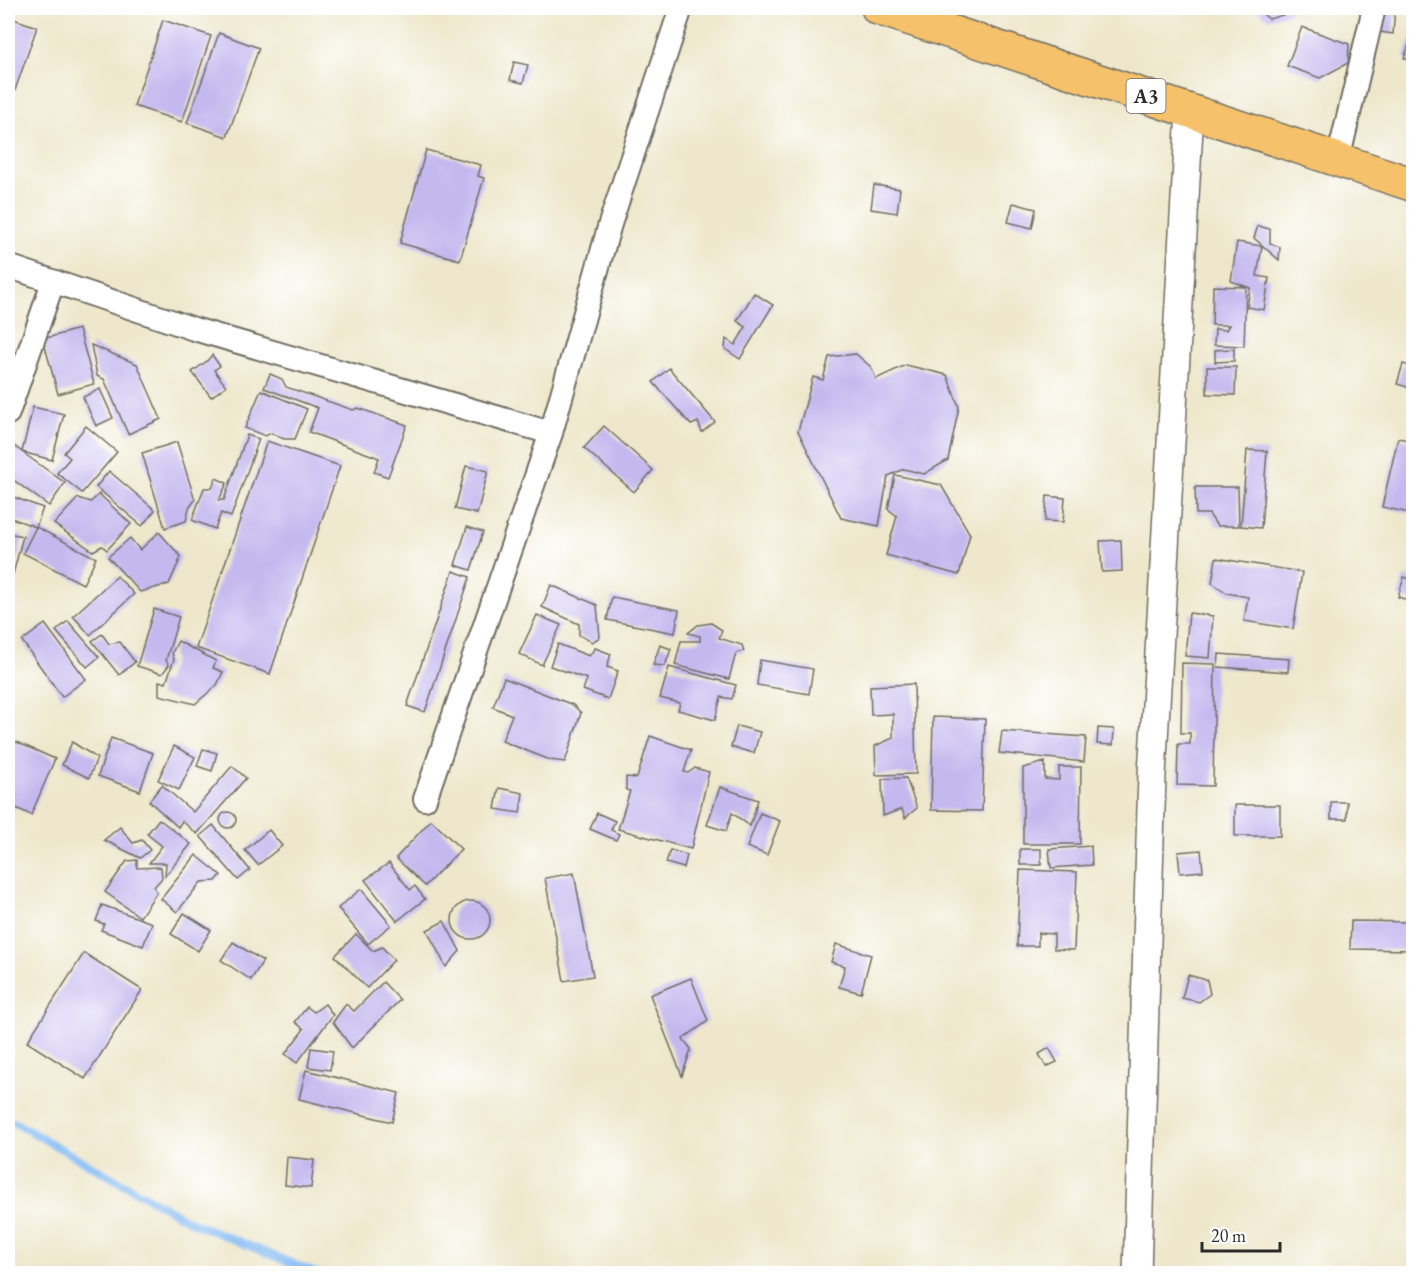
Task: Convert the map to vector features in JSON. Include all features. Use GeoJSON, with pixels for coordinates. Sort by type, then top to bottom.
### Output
{"type":"FeatureCollection","features":[{"type":"Feature","properties":{"kind":"highway","name":"A3"},"geometry":{"type":"LineString","coordinates":[[878,8],[1413,185]]}},
{"type":"Feature","properties":{"kind":"street"},"geometry":{"type":"LineString","coordinates":[[425,799],[551,433],[610,224],[681,8]]}},
{"type":"Feature","properties":{"kind":"street"},"geometry":{"type":"LineString","coordinates":[[1338,160],[1374,8]]}},
{"type":"Feature","properties":{"kind":"street"},"geometry":{"type":"LineString","coordinates":[[1137,1274],[1152,775],[1190,111]]}},
{"type":"Feature","properties":{"kind":"street"},"geometry":{"type":"LineString","coordinates":[[8,266],[194,329],[551,433]]}},
{"type":"Feature","properties":{"kind":"street"},"geometry":{"type":"LineString","coordinates":[[8,413],[53,282]]}},
{"type":"Feature","properties":{"kind":"building"},"geometry":{"type":"Polygon","coordinates":[[[1255,8],[1291,8],[1290,13],[1269,19],[1255,8]]]}},
{"type":"Feature","properties":{"kind":"building"},"geometry":{"type":"Polygon","coordinates":[[[1382,8],[1395,8],[1393,34],[1380,32],[1382,8]]]}},
{"type":"Feature","properties":{"kind":"building"},"geometry":{"type":"Polygon","coordinates":[[[8,17],[37,27],[13,96],[8,94],[8,17]]]}},
{"type":"Feature","properties":{"kind":"building"},"geometry":{"type":"Polygon","coordinates":[[[163,20],[211,36],[182,122],[134,106],[163,20]]]}},
{"type":"Feature","properties":{"kind":"building"},"geometry":{"type":"Polygon","coordinates":[[[1302,27],[1349,44],[1348,63],[1320,78],[1287,66],[1302,27]]]}},
{"type":"Feature","properties":{"kind":"building"},"geometry":{"type":"Polygon","coordinates":[[[1414,32],[1414,62],[1404,58],[1414,32]]]}},
{"type":"Feature","properties":{"kind":"building"},"geometry":{"type":"Polygon","coordinates":[[[219,33],[259,48],[227,137],[187,123],[219,33]]]}},
{"type":"Feature","properties":{"kind":"building"},"geometry":{"type":"Polygon","coordinates":[[[514,62],[528,65],[523,83],[510,80],[514,62]]]}},
{"type":"Feature","properties":{"kind":"building"},"geometry":{"type":"Polygon","coordinates":[[[426,150],[481,165],[478,176],[484,178],[460,260],[400,243],[426,150]]]}},
{"type":"Feature","properties":{"kind":"building"},"geometry":{"type":"Polygon","coordinates":[[[874,185],[900,189],[897,213],[871,209],[874,185]]]}},
{"type":"Feature","properties":{"kind":"building"},"geometry":{"type":"Polygon","coordinates":[[[1013,203],[1036,209],[1032,228],[1008,222],[1013,203]]]}},
{"type":"Feature","properties":{"kind":"building"},"geometry":{"type":"Polygon","coordinates":[[[1258,226],[1270,229],[1270,243],[1280,247],[1279,260],[1254,238],[1258,226]]]}},
{"type":"Feature","properties":{"kind":"building"},"geometry":{"type":"Polygon","coordinates":[[[1237,242],[1262,246],[1257,276],[1269,278],[1264,310],[1247,307],[1250,288],[1231,281],[1237,242]]]}},
{"type":"Feature","properties":{"kind":"building"},"geometry":{"type":"Polygon","coordinates":[[[1213,286],[1246,287],[1244,346],[1214,345],[1215,329],[1226,330],[1229,325],[1212,325],[1213,286]]]}},
{"type":"Feature","properties":{"kind":"building"},"geometry":{"type":"Polygon","coordinates":[[[754,293],[773,305],[740,359],[725,349],[726,339],[735,345],[746,327],[737,321],[754,293]]]}},
{"type":"Feature","properties":{"kind":"building"},"geometry":{"type":"Polygon","coordinates":[[[79,329],[94,384],[58,394],[43,339],[79,329]]]}},
{"type":"Feature","properties":{"kind":"building"},"geometry":{"type":"Polygon","coordinates":[[[91,345],[137,364],[161,419],[128,434],[104,379],[97,376],[91,345]]]}},
{"type":"Feature","properties":{"kind":"building"},"geometry":{"type":"Polygon","coordinates":[[[1234,349],[1234,361],[1215,362],[1215,350],[1234,349]]]}},
{"type":"Feature","properties":{"kind":"building"},"geometry":{"type":"Polygon","coordinates":[[[856,354],[871,367],[876,379],[906,365],[947,375],[959,407],[948,460],[924,474],[904,469],[888,476],[879,526],[841,518],[798,431],[813,377],[823,380],[829,357],[856,354]]]}},
{"type":"Feature","properties":{"kind":"building"},"geometry":{"type":"Polygon","coordinates":[[[212,355],[220,366],[214,370],[226,386],[211,397],[192,372],[212,355]]]}},
{"type":"Feature","properties":{"kind":"building"},"geometry":{"type":"Polygon","coordinates":[[[1403,364],[1414,367],[1414,389],[1397,384],[1403,364]]]}},
{"type":"Feature","properties":{"kind":"building"},"geometry":{"type":"Polygon","coordinates":[[[1207,367],[1236,367],[1235,395],[1207,394],[1207,367]]]}},
{"type":"Feature","properties":{"kind":"building"},"geometry":{"type":"Polygon","coordinates":[[[669,368],[715,422],[702,432],[698,422],[691,425],[653,382],[669,368]]]}},
{"type":"Feature","properties":{"kind":"building"},"geometry":{"type":"Polygon","coordinates":[[[270,374],[282,379],[286,387],[353,410],[358,408],[407,425],[388,477],[374,472],[379,458],[309,432],[318,408],[264,388],[270,374]]]}},
{"type":"Feature","properties":{"kind":"building"},"geometry":{"type":"Polygon","coordinates":[[[100,389],[113,418],[96,426],[83,397],[100,389]]]}},
{"type":"Feature","properties":{"kind":"building"},"geometry":{"type":"Polygon","coordinates":[[[261,390],[307,409],[295,439],[284,439],[271,433],[265,436],[245,428],[261,390]]]}},
{"type":"Feature","properties":{"kind":"building"},"geometry":{"type":"Polygon","coordinates":[[[33,407],[64,414],[52,460],[22,452],[33,407]]]}},
{"type":"Feature","properties":{"kind":"building"},"geometry":{"type":"Polygon","coordinates":[[[86,426],[117,452],[82,493],[57,473],[70,458],[64,453],[86,426]]]}},
{"type":"Feature","properties":{"kind":"building"},"geometry":{"type":"Polygon","coordinates":[[[604,426],[653,470],[634,492],[584,448],[604,426]]]}},
{"type":"Feature","properties":{"kind":"building"},"geometry":{"type":"Polygon","coordinates":[[[247,435],[259,439],[231,517],[221,513],[215,529],[192,520],[204,488],[212,488],[216,478],[227,483],[219,500],[224,500],[247,435]]]}},
{"type":"Feature","properties":{"kind":"building"},"geometry":{"type":"Polygon","coordinates":[[[1398,438],[1414,441],[1414,514],[1382,507],[1398,438]]]}},
{"type":"Feature","properties":{"kind":"building"},"geometry":{"type":"Polygon","coordinates":[[[8,441],[65,483],[49,506],[8,476],[8,441]]]}},
{"type":"Feature","properties":{"kind":"building"},"geometry":{"type":"Polygon","coordinates":[[[267,441],[340,466],[270,674],[196,648],[267,441]]]}},
{"type":"Feature","properties":{"kind":"building"},"geometry":{"type":"Polygon","coordinates":[[[177,442],[195,500],[189,508],[186,521],[165,528],[142,453],[177,442]]]}},
{"type":"Feature","properties":{"kind":"building"},"geometry":{"type":"Polygon","coordinates":[[[1247,450],[1267,451],[1261,528],[1241,526],[1247,450]]]}},
{"type":"Feature","properties":{"kind":"building"},"geometry":{"type":"Polygon","coordinates":[[[466,466],[488,471],[477,514],[455,509],[466,466]]]}},
{"type":"Feature","properties":{"kind":"building"},"geometry":{"type":"Polygon","coordinates":[[[109,471],[155,510],[142,526],[96,487],[109,471]]]}},
{"type":"Feature","properties":{"kind":"building"},"geometry":{"type":"Polygon","coordinates":[[[895,475],[941,485],[970,534],[959,575],[886,555],[897,516],[888,509],[895,475]]]}},
{"type":"Feature","properties":{"kind":"building"},"geometry":{"type":"Polygon","coordinates":[[[1195,487],[1238,487],[1239,526],[1217,526],[1209,514],[1196,514],[1195,487]]]}},
{"type":"Feature","properties":{"kind":"building"},"geometry":{"type":"Polygon","coordinates":[[[99,494],[131,524],[107,550],[102,546],[93,551],[54,524],[78,498],[91,502],[99,494]]]}},
{"type":"Feature","properties":{"kind":"building"},"geometry":{"type":"Polygon","coordinates":[[[8,495],[43,508],[36,527],[8,517],[8,495]]]}},
{"type":"Feature","properties":{"kind":"building"},"geometry":{"type":"Polygon","coordinates":[[[1047,496],[1065,498],[1063,522],[1045,521],[1047,496]]]}},
{"type":"Feature","properties":{"kind":"building"},"geometry":{"type":"Polygon","coordinates":[[[36,527],[96,558],[83,584],[23,553],[36,527]]]}},
{"type":"Feature","properties":{"kind":"building"},"geometry":{"type":"Polygon","coordinates":[[[467,527],[483,532],[471,570],[455,565],[467,527]]]}},
{"type":"Feature","properties":{"kind":"building"},"geometry":{"type":"Polygon","coordinates":[[[159,532],[181,557],[169,584],[140,592],[108,557],[130,538],[140,550],[159,532]]]}},
{"type":"Feature","properties":{"kind":"building"},"geometry":{"type":"Polygon","coordinates":[[[8,533],[23,536],[12,578],[8,577],[8,533]]]}},
{"type":"Feature","properties":{"kind":"building"},"geometry":{"type":"Polygon","coordinates":[[[1121,540],[1122,571],[1102,572],[1100,541],[1121,540]]]}},
{"type":"Feature","properties":{"kind":"building"},"geometry":{"type":"Polygon","coordinates":[[[1216,558],[1302,572],[1293,629],[1244,621],[1248,597],[1227,593],[1212,583],[1216,558]]]}},
{"type":"Feature","properties":{"kind":"building"},"geometry":{"type":"Polygon","coordinates":[[[453,571],[470,577],[425,712],[407,706],[453,571]]]}},
{"type":"Feature","properties":{"kind":"building"},"geometry":{"type":"Polygon","coordinates":[[[117,576],[134,594],[90,635],[73,616],[117,576]]]}},
{"type":"Feature","properties":{"kind":"building"},"geometry":{"type":"Polygon","coordinates":[[[1404,577],[1414,580],[1414,602],[1398,597],[1404,577]]]}},
{"type":"Feature","properties":{"kind":"building"},"geometry":{"type":"Polygon","coordinates":[[[551,585],[597,605],[600,637],[592,642],[579,635],[579,624],[542,607],[551,585]]]}},
{"type":"Feature","properties":{"kind":"building"},"geometry":{"type":"Polygon","coordinates":[[[612,597],[679,610],[675,633],[607,620],[612,597]]]}},
{"type":"Feature","properties":{"kind":"building"},"geometry":{"type":"Polygon","coordinates":[[[154,609],[179,617],[166,660],[169,665],[162,674],[137,666],[154,609]]]}},
{"type":"Feature","properties":{"kind":"building"},"geometry":{"type":"Polygon","coordinates":[[[1189,613],[1213,616],[1210,658],[1185,656],[1189,613]]]}},
{"type":"Feature","properties":{"kind":"building"},"geometry":{"type":"Polygon","coordinates":[[[537,615],[561,625],[542,665],[519,654],[537,615]]]}},
{"type":"Feature","properties":{"kind":"building"},"geometry":{"type":"Polygon","coordinates":[[[68,621],[99,657],[87,667],[56,631],[68,621]]]}},
{"type":"Feature","properties":{"kind":"building"},"geometry":{"type":"Polygon","coordinates":[[[711,623],[722,630],[719,638],[742,645],[744,651],[736,653],[729,679],[675,665],[681,641],[700,641],[700,636],[688,633],[698,625],[711,623]]]}},
{"type":"Feature","properties":{"kind":"building"},"geometry":{"type":"Polygon","coordinates":[[[45,624],[86,679],[62,697],[22,641],[45,624]]]}},
{"type":"Feature","properties":{"kind":"building"},"geometry":{"type":"Polygon","coordinates":[[[102,634],[109,644],[120,642],[135,662],[119,675],[92,641],[102,634]]]}},
{"type":"Feature","properties":{"kind":"building"},"geometry":{"type":"Polygon","coordinates":[[[178,641],[216,661],[213,668],[223,672],[217,685],[195,704],[159,695],[159,681],[166,683],[174,659],[172,653],[178,641]]]}},
{"type":"Feature","properties":{"kind":"building"},"geometry":{"type":"Polygon","coordinates":[[[558,644],[589,656],[595,648],[611,654],[607,667],[618,671],[608,699],[583,690],[587,679],[550,666],[558,644]]]}},
{"type":"Feature","properties":{"kind":"building"},"geometry":{"type":"Polygon","coordinates":[[[660,645],[671,649],[665,666],[653,665],[660,645]]]}},
{"type":"Feature","properties":{"kind":"building"},"geometry":{"type":"Polygon","coordinates":[[[1219,654],[1289,659],[1288,672],[1218,667],[1219,654]]]}},
{"type":"Feature","properties":{"kind":"building"},"geometry":{"type":"Polygon","coordinates":[[[760,660],[813,669],[809,694],[757,685],[760,660]]]}},
{"type":"Feature","properties":{"kind":"building"},"geometry":{"type":"Polygon","coordinates":[[[1182,663],[1215,664],[1213,786],[1177,785],[1178,744],[1190,744],[1190,733],[1181,733],[1182,663]]]}},
{"type":"Feature","properties":{"kind":"building"},"geometry":{"type":"Polygon","coordinates":[[[669,667],[736,685],[732,699],[721,697],[715,720],[678,710],[680,703],[660,698],[669,667]]]}},
{"type":"Feature","properties":{"kind":"building"},"geometry":{"type":"Polygon","coordinates":[[[504,678],[573,705],[581,713],[565,762],[550,760],[502,741],[512,715],[493,707],[504,678]]]}},
{"type":"Feature","properties":{"kind":"building"},"geometry":{"type":"Polygon","coordinates":[[[914,684],[916,774],[876,775],[875,746],[893,738],[893,714],[871,715],[870,686],[914,684]]]}},
{"type":"Feature","properties":{"kind":"building"},"geometry":{"type":"Polygon","coordinates":[[[933,717],[985,719],[982,811],[931,810],[933,717]]]}},
{"type":"Feature","properties":{"kind":"building"},"geometry":{"type":"Polygon","coordinates":[[[737,726],[760,732],[754,753],[731,747],[737,726]]]}},
{"type":"Feature","properties":{"kind":"building"},"geometry":{"type":"Polygon","coordinates":[[[1098,728],[1114,729],[1113,745],[1097,744],[1098,728]]]}},
{"type":"Feature","properties":{"kind":"building"},"geometry":{"type":"Polygon","coordinates":[[[1002,731],[1086,737],[1084,762],[999,753],[1002,731]]]}},
{"type":"Feature","properties":{"kind":"building"},"geometry":{"type":"Polygon","coordinates":[[[650,736],[691,750],[684,772],[688,773],[695,768],[709,772],[691,849],[618,829],[630,791],[626,790],[626,777],[637,778],[650,736]]]}},
{"type":"Feature","properties":{"kind":"building"},"geometry":{"type":"Polygon","coordinates":[[[111,738],[153,753],[140,791],[98,776],[111,738]]]}},
{"type":"Feature","properties":{"kind":"building"},"geometry":{"type":"Polygon","coordinates":[[[10,739],[55,759],[31,815],[8,804],[8,743],[10,739]]]}},
{"type":"Feature","properties":{"kind":"building"},"geometry":{"type":"Polygon","coordinates":[[[72,742],[97,758],[89,778],[62,765],[72,742]]]}},
{"type":"Feature","properties":{"kind":"building"},"geometry":{"type":"Polygon","coordinates":[[[174,746],[195,757],[179,790],[158,780],[174,746]]]}},
{"type":"Feature","properties":{"kind":"building"},"geometry":{"type":"Polygon","coordinates":[[[203,749],[217,753],[212,771],[197,766],[203,749]]]}},
{"type":"Feature","properties":{"kind":"building"},"geometry":{"type":"Polygon","coordinates":[[[1045,762],[1045,779],[1059,780],[1059,767],[1081,767],[1080,844],[1023,844],[1023,768],[1045,762]]]}},
{"type":"Feature","properties":{"kind":"building"},"geometry":{"type":"Polygon","coordinates":[[[232,766],[246,778],[197,834],[182,821],[178,827],[149,801],[162,785],[193,812],[232,766]]]}},
{"type":"Feature","properties":{"kind":"building"},"geometry":{"type":"Polygon","coordinates":[[[906,778],[917,808],[905,818],[902,809],[883,816],[882,779],[906,778]]]}},
{"type":"Feature","properties":{"kind":"building"},"geometry":{"type":"Polygon","coordinates":[[[720,787],[758,800],[750,826],[732,813],[726,831],[707,825],[720,787]]]}},
{"type":"Feature","properties":{"kind":"building"},"geometry":{"type":"Polygon","coordinates":[[[499,788],[523,793],[520,813],[495,809],[499,788]]]}},
{"type":"Feature","properties":{"kind":"building"},"geometry":{"type":"Polygon","coordinates":[[[1331,802],[1347,802],[1347,819],[1331,819],[1331,802]]]}},
{"type":"Feature","properties":{"kind":"building"},"geometry":{"type":"Polygon","coordinates":[[[1235,805],[1280,805],[1280,836],[1235,836],[1235,805]]]}},
{"type":"Feature","properties":{"kind":"building"},"geometry":{"type":"Polygon","coordinates":[[[225,812],[231,812],[236,820],[234,826],[225,828],[220,823],[220,817],[225,812]]]}},
{"type":"Feature","properties":{"kind":"building"},"geometry":{"type":"Polygon","coordinates":[[[597,813],[615,821],[611,830],[619,834],[616,840],[590,829],[597,813]]]}},
{"type":"Feature","properties":{"kind":"building"},"geometry":{"type":"Polygon","coordinates":[[[760,813],[780,821],[767,855],[747,847],[760,813]]]}},
{"type":"Feature","properties":{"kind":"building"},"geometry":{"type":"Polygon","coordinates":[[[159,819],[191,844],[165,876],[166,863],[149,863],[162,846],[147,834],[159,819]]]}},
{"type":"Feature","properties":{"kind":"building"},"geometry":{"type":"Polygon","coordinates":[[[431,820],[461,849],[425,886],[396,858],[431,820]]]}},
{"type":"Feature","properties":{"kind":"building"},"geometry":{"type":"Polygon","coordinates":[[[213,825],[250,870],[238,880],[200,836],[213,825]]]}},
{"type":"Feature","properties":{"kind":"building"},"geometry":{"type":"Polygon","coordinates":[[[120,827],[133,843],[142,840],[150,850],[140,858],[104,840],[120,827]]]}},
{"type":"Feature","properties":{"kind":"building"},"geometry":{"type":"Polygon","coordinates":[[[269,830],[282,846],[258,865],[245,850],[269,830]]]}},
{"type":"Feature","properties":{"kind":"building"},"geometry":{"type":"Polygon","coordinates":[[[1091,846],[1092,865],[1051,868],[1049,849],[1091,846]]]}},
{"type":"Feature","properties":{"kind":"building"},"geometry":{"type":"Polygon","coordinates":[[[1020,849],[1041,849],[1041,865],[1020,865],[1020,849]]]}},
{"type":"Feature","properties":{"kind":"building"},"geometry":{"type":"Polygon","coordinates":[[[670,850],[687,855],[684,868],[666,863],[670,850]]]}},
{"type":"Feature","properties":{"kind":"building"},"geometry":{"type":"Polygon","coordinates":[[[1201,850],[1203,871],[1180,873],[1178,852],[1201,850]]]}},
{"type":"Feature","properties":{"kind":"building"},"geometry":{"type":"Polygon","coordinates":[[[196,855],[221,875],[216,881],[201,882],[177,912],[161,899],[196,855]]]}},
{"type":"Feature","properties":{"kind":"building"},"geometry":{"type":"Polygon","coordinates":[[[137,860],[137,868],[161,867],[162,878],[154,887],[157,892],[140,917],[105,892],[127,861],[137,860]]]}},
{"type":"Feature","properties":{"kind":"building"},"geometry":{"type":"Polygon","coordinates":[[[389,863],[410,890],[415,886],[425,899],[397,921],[365,880],[389,863]]]}},
{"type":"Feature","properties":{"kind":"building"},"geometry":{"type":"Polygon","coordinates":[[[1020,870],[1077,872],[1074,950],[1054,949],[1054,934],[1038,933],[1038,946],[1017,946],[1020,870]]]}},
{"type":"Feature","properties":{"kind":"building"},"geometry":{"type":"Polygon","coordinates":[[[574,873],[593,976],[564,981],[545,878],[574,873]]]}},
{"type":"Feature","properties":{"kind":"building"},"geometry":{"type":"Polygon","coordinates":[[[361,889],[391,925],[368,944],[338,908],[361,889]]]}},
{"type":"Feature","properties":{"kind":"building"},"geometry":{"type":"Polygon","coordinates":[[[471,901],[484,907],[490,920],[484,933],[471,939],[458,933],[452,920],[458,907],[471,901]]]}},
{"type":"Feature","properties":{"kind":"building"},"geometry":{"type":"Polygon","coordinates":[[[102,905],[152,923],[143,946],[101,930],[104,924],[96,921],[102,905]]]}},
{"type":"Feature","properties":{"kind":"building"},"geometry":{"type":"Polygon","coordinates":[[[184,913],[211,930],[198,951],[171,934],[184,913]]]}},
{"type":"Feature","properties":{"kind":"building"},"geometry":{"type":"Polygon","coordinates":[[[444,921],[460,951],[446,967],[427,930],[444,921]]]}},
{"type":"Feature","properties":{"kind":"building"},"geometry":{"type":"Polygon","coordinates":[[[1351,921],[1414,922],[1414,950],[1350,949],[1351,921]]]}},
{"type":"Feature","properties":{"kind":"building"},"geometry":{"type":"Polygon","coordinates":[[[356,934],[373,951],[382,947],[394,960],[367,988],[335,956],[356,934]]]}},
{"type":"Feature","properties":{"kind":"building"},"geometry":{"type":"Polygon","coordinates":[[[233,942],[263,961],[251,980],[221,960],[233,942]]]}},
{"type":"Feature","properties":{"kind":"building"},"geometry":{"type":"Polygon","coordinates":[[[836,944],[871,955],[861,993],[839,987],[845,966],[831,962],[836,944]]]}},
{"type":"Feature","properties":{"kind":"building"},"geometry":{"type":"Polygon","coordinates":[[[84,953],[142,990],[85,1079],[27,1042],[84,953]]]}},
{"type":"Feature","properties":{"kind":"building"},"geometry":{"type":"Polygon","coordinates":[[[1188,975],[1207,980],[1210,994],[1199,1002],[1182,998],[1188,975]]]}},
{"type":"Feature","properties":{"kind":"building"},"geometry":{"type":"Polygon","coordinates":[[[691,978],[708,1021],[683,1039],[691,1049],[682,1076],[650,995],[691,978]]]}},
{"type":"Feature","properties":{"kind":"building"},"geometry":{"type":"Polygon","coordinates":[[[383,982],[400,1000],[352,1048],[333,1022],[346,1004],[354,1011],[383,982]]]}},
{"type":"Feature","properties":{"kind":"building"},"geometry":{"type":"Polygon","coordinates":[[[325,1004],[333,1015],[297,1063],[285,1054],[304,1029],[295,1022],[307,1007],[314,1012],[325,1004]]]}},
{"type":"Feature","properties":{"kind":"building"},"geometry":{"type":"Polygon","coordinates":[[[311,1048],[333,1051],[330,1070],[308,1067],[311,1048]]]}},
{"type":"Feature","properties":{"kind":"building"},"geometry":{"type":"Polygon","coordinates":[[[1049,1048],[1057,1062],[1046,1067],[1039,1054],[1049,1048]]]}},
{"type":"Feature","properties":{"kind":"building"},"geometry":{"type":"Polygon","coordinates":[[[306,1070],[399,1093],[392,1122],[299,1099],[306,1070]]]}},
{"type":"Feature","properties":{"kind":"building"},"geometry":{"type":"Polygon","coordinates":[[[287,1157],[314,1160],[311,1188],[285,1185],[287,1157]]]}},
{"type":"Feature","properties":{"kind":"waterway"},"geometry":{"type":"LineString","coordinates":[[8,1119],[191,1222],[318,1274]]}}]}
